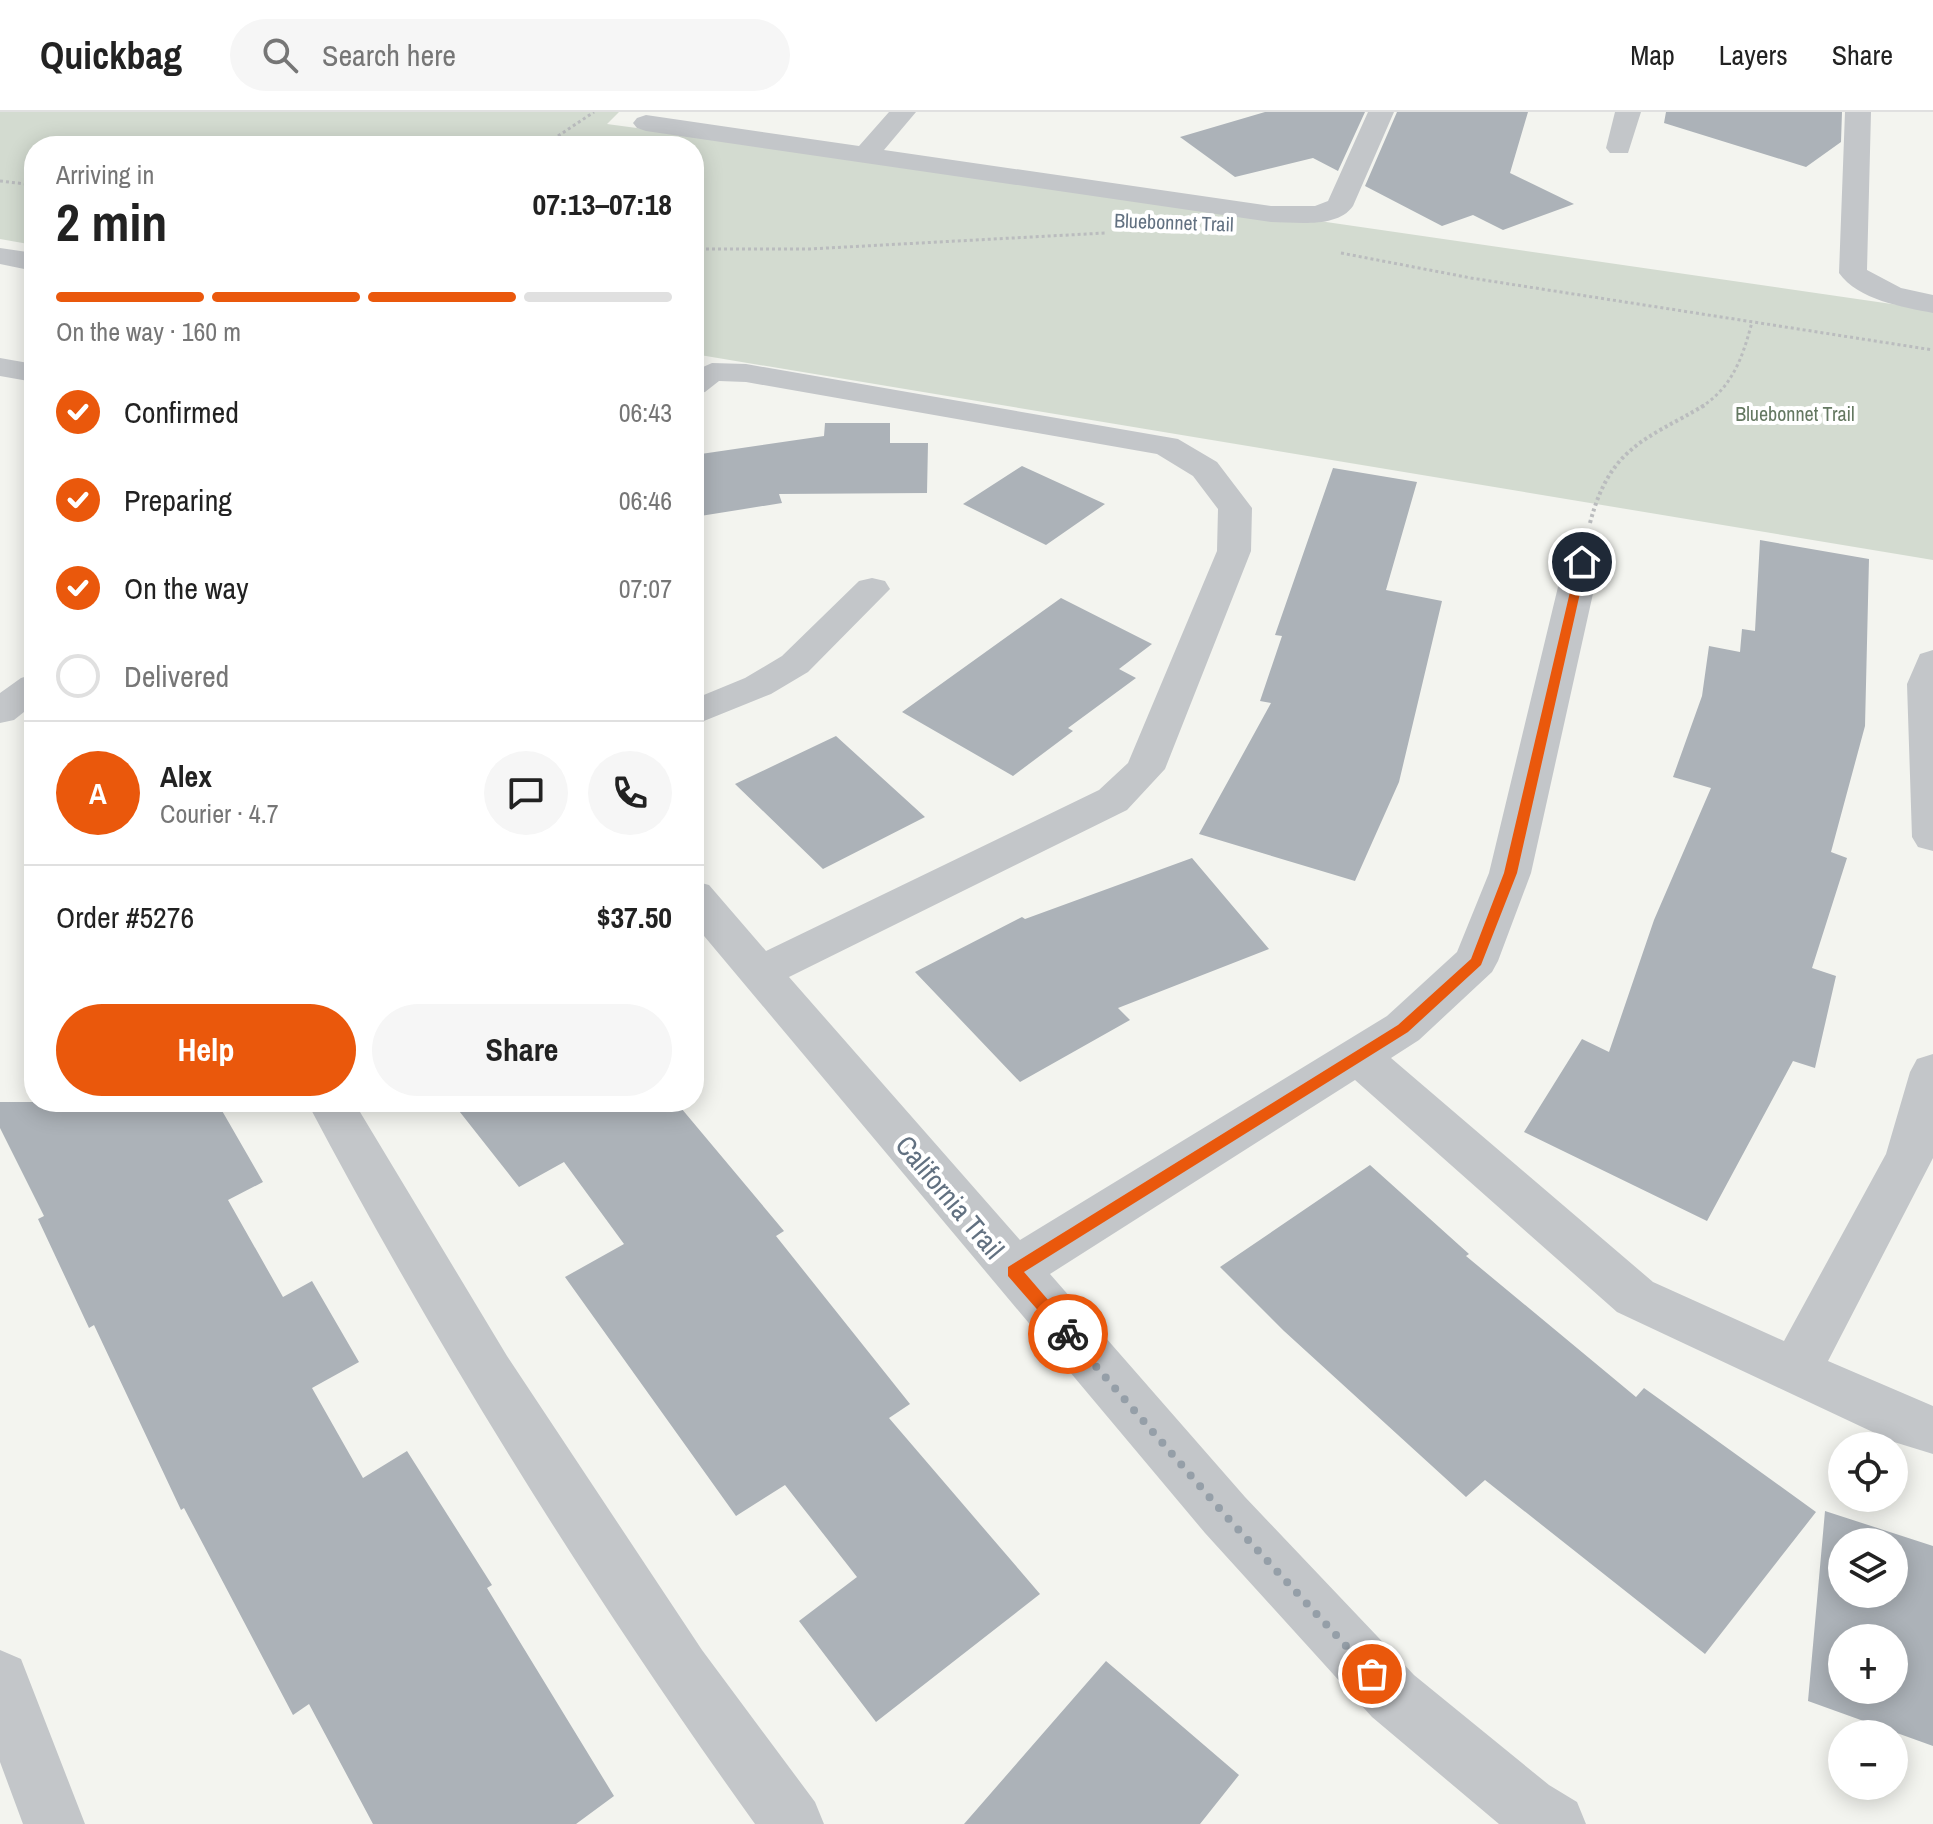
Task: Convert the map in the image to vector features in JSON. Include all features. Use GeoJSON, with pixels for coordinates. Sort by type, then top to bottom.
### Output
{"type":"FeatureCollection","features":[{"type":"Feature","properties":{"kind":"street"},"geometry":{"type":"LineString","coordinates":[[866,154],[903,112]]}},
{"type":"Feature","properties":{"kind":"street"},"geometry":{"type":"LineString","coordinates":[[644,124],[1271,214],[1319,214],[1339,206],[1381,112]]}},
{"type":"Feature","properties":{"kind":"street"},"geometry":{"type":"LineString","coordinates":[[1619,148],[1628,112]]}},
{"type":"Feature","properties":{"kind":"street"},"geometry":{"type":"LineString","coordinates":[[1858,112],[1853,273],[1873,288],[1906,300],[1933,304]]}},
{"type":"Feature","properties":{"kind":"street"},"geometry":{"type":"LineString","coordinates":[[0,256],[24,260]]}},
{"type":"Feature","properties":{"kind":"street"},"geometry":{"type":"LineString","coordinates":[[0,367],[24,371]]}},
{"type":"Feature","properties":{"kind":"street"},"geometry":{"type":"LineString","coordinates":[[704,378],[712,372],[746,373],[1167,446],[1205,469],[1235,508],[1234,551],[1145,769],[1134,780],[1113,800],[759,973]]}},
{"type":"Feature","properties":{"kind":"street"},"geometry":{"type":"LineString","coordinates":[[1013,1271],[1403,1028],[1476,961],[1510,873],[1582,562]]}},
{"type":"Feature","properties":{"kind":"street"},"geometry":{"type":"LineString","coordinates":[[704,709],[758,686],[795,664],[872,589]]}},
{"type":"Feature","properties":{"kind":"street"},"geometry":{"type":"LineString","coordinates":[[1933,662],[1926,684],[1933,837]]}},
{"type":"Feature","properties":{"kind":"street","name":"California Trail"},"geometry":{"type":"LineString","coordinates":[[704,908],[1225,1515],[1393,1696],[1527,1807],[1555,1824]]}},
{"type":"Feature","properties":{"kind":"street"},"geometry":{"type":"LineString","coordinates":[[1358,1056],[1635,1297],[1913,1425],[1933,1430]]}},
{"type":"Feature","properties":{"kind":"street"},"geometry":{"type":"LineString","coordinates":[[1795,1371],[1910,1156],[1933,1072]]}},
{"type":"Feature","properties":{"kind":"street"},"geometry":{"type":"LineString","coordinates":[[336,1112],[488,1372],[681,1671],[793,1824]]}},
{"type":"Feature","properties":{"kind":"street"},"geometry":{"type":"LineString","coordinates":[[0,1680],[54,1824]]}},
{"type":"Feature","properties":{"kind":"path"},"geometry":{"type":"LineString","coordinates":[[558,136],[594,112]]}},
{"type":"Feature","properties":{"kind":"path"},"geometry":{"type":"LineString","coordinates":[[0,181],[24,184]]}},
{"type":"Feature","properties":{"kind":"path","name":"Bluebonnet Trail"},"geometry":{"type":"LineString","coordinates":[[704,249],[809,249],[1115,232]]}},
{"type":"Feature","properties":{"kind":"path"},"geometry":{"type":"LineString","coordinates":[[1332,251],[1471,278],[1933,350]]}},
{"type":"Feature","properties":{"kind":"path"},"geometry":{"type":"LineString","coordinates":[[1593,508],[1613,467],[1653,432],[1712,400],[1740,365],[1752,322]]}},
{"type":"Feature","properties":{"kind":"green space","name":"Bluebonnet Trail"},"geometry":{"type":"Polygon","coordinates":[[[0,112],[619,112],[607,124],[696,136],[24,136],[24,243],[0,239],[0,112]]]}},
{"type":"Feature","properties":{"kind":"green space","name":"Bluebonnet Trail"},"geometry":{"type":"Polygon","coordinates":[[[704,137],[1271,214],[1933,310],[1933,560],[704,356],[704,137]]]}},
{"type":"Feature","properties":{"kind":"building"},"geometry":{"type":"Polygon","coordinates":[[[1265,112],[1365,112],[1338,171],[1313,158],[1235,177],[1180,137],[1265,112]]]}},
{"type":"Feature","properties":{"kind":"building"},"geometry":{"type":"Polygon","coordinates":[[[1397,112],[1528,112],[1510,173],[1574,204],[1503,230],[1473,215],[1442,226],[1365,186],[1397,112]]]}},
{"type":"Feature","properties":{"kind":"building"},"geometry":{"type":"Polygon","coordinates":[[[1666,112],[1842,112],[1841,142],[1806,167],[1664,123],[1666,112]]]}},
{"type":"Feature","properties":{"kind":"building"},"geometry":{"type":"Polygon","coordinates":[[[825,423],[890,423],[890,443],[928,443],[927,493],[779,494],[782,503],[704,515],[704,454],[824,436],[825,423]]]}},
{"type":"Feature","properties":{"kind":"building"},"geometry":{"type":"Polygon","coordinates":[[[1022,466],[1105,504],[1046,545],[963,504],[1022,466]]]}},
{"type":"Feature","properties":{"kind":"building"},"geometry":{"type":"Polygon","coordinates":[[[1333,468],[1417,482],[1386,590],[1442,601],[1399,782],[1355,881],[1199,834],[1271,703],[1260,701],[1282,636],[1275,635],[1333,468]]]}},
{"type":"Feature","properties":{"kind":"building"},"geometry":{"type":"Polygon","coordinates":[[[1760,540],[1869,559],[1865,726],[1831,852],[1847,858],[1812,968],[1836,976],[1815,1068],[1793,1061],[1707,1221],[1524,1132],[1582,1039],[1609,1052],[1654,920],[1711,788],[1673,777],[1702,696],[1709,646],[1740,652],[1742,629],[1755,631],[1760,540]]]}},
{"type":"Feature","properties":{"kind":"building"},"geometry":{"type":"Polygon","coordinates":[[[1061,598],[1152,644],[1119,669],[1136,678],[1068,728],[1073,731],[1013,776],[902,712],[1061,598]]]}},
{"type":"Feature","properties":{"kind":"building"},"geometry":{"type":"Polygon","coordinates":[[[836,736],[925,817],[823,869],[735,784],[836,736]]]}},
{"type":"Feature","properties":{"kind":"building"},"geometry":{"type":"Polygon","coordinates":[[[1192,858],[1269,949],[1118,1008],[1130,1020],[1020,1082],[915,972],[1022,917],[1025,919],[1192,858]]]}},
{"type":"Feature","properties":{"kind":"building"},"geometry":{"type":"Polygon","coordinates":[[[0,1102],[24,1102],[24,1112],[223,1112],[263,1182],[228,1200],[283,1297],[312,1281],[359,1362],[312,1388],[363,1478],[407,1451],[492,1585],[487,1588],[614,1796],[576,1824],[373,1824],[309,1704],[293,1715],[184,1508],[181,1510],[94,1325],[89,1328],[38,1219],[44,1216],[0,1128],[0,1102]]]}},
{"type":"Feature","properties":{"kind":"building"},"geometry":{"type":"Polygon","coordinates":[[[460,1112],[684,1112],[784,1231],[776,1236],[910,1404],[889,1418],[1040,1594],[876,1722],[799,1621],[857,1577],[785,1485],[736,1516],[565,1277],[624,1244],[564,1162],[519,1187],[460,1112]]]}},
{"type":"Feature","properties":{"kind":"building"},"geometry":{"type":"Polygon","coordinates":[[[1370,1165],[1469,1254],[1466,1256],[1636,1397],[1644,1388],[1816,1512],[1705,1654],[1485,1480],[1466,1497],[1284,1331],[1220,1267],[1370,1165]]]}},
{"type":"Feature","properties":{"kind":"building"},"geometry":{"type":"Polygon","coordinates":[[[1825,1511],[1877,1528],[1828,1528],[1828,1608],[1908,1608],[1908,1538],[1933,1546],[1933,1746],[1908,1737],[1908,1720],[1861,1720],[1808,1701],[1825,1511]]]}},
{"type":"Feature","properties":{"kind":"building"},"geometry":{"type":"Polygon","coordinates":[[[1106,1661],[1239,1775],[1200,1824],[964,1824],[1106,1661]]]}},
{"type":"Feature","properties":{"kind":"way so far"},"geometry":{"type":"LineString","coordinates":[[1068,1334],[1225,1515],[1372,1674]]}},
{"type":"Feature","properties":{"kind":"route"},"geometry":{"type":"LineString","coordinates":[[1068,1334],[1013,1271],[1403,1028],[1476,961],[1510,873],[1582,562]]}}]}
